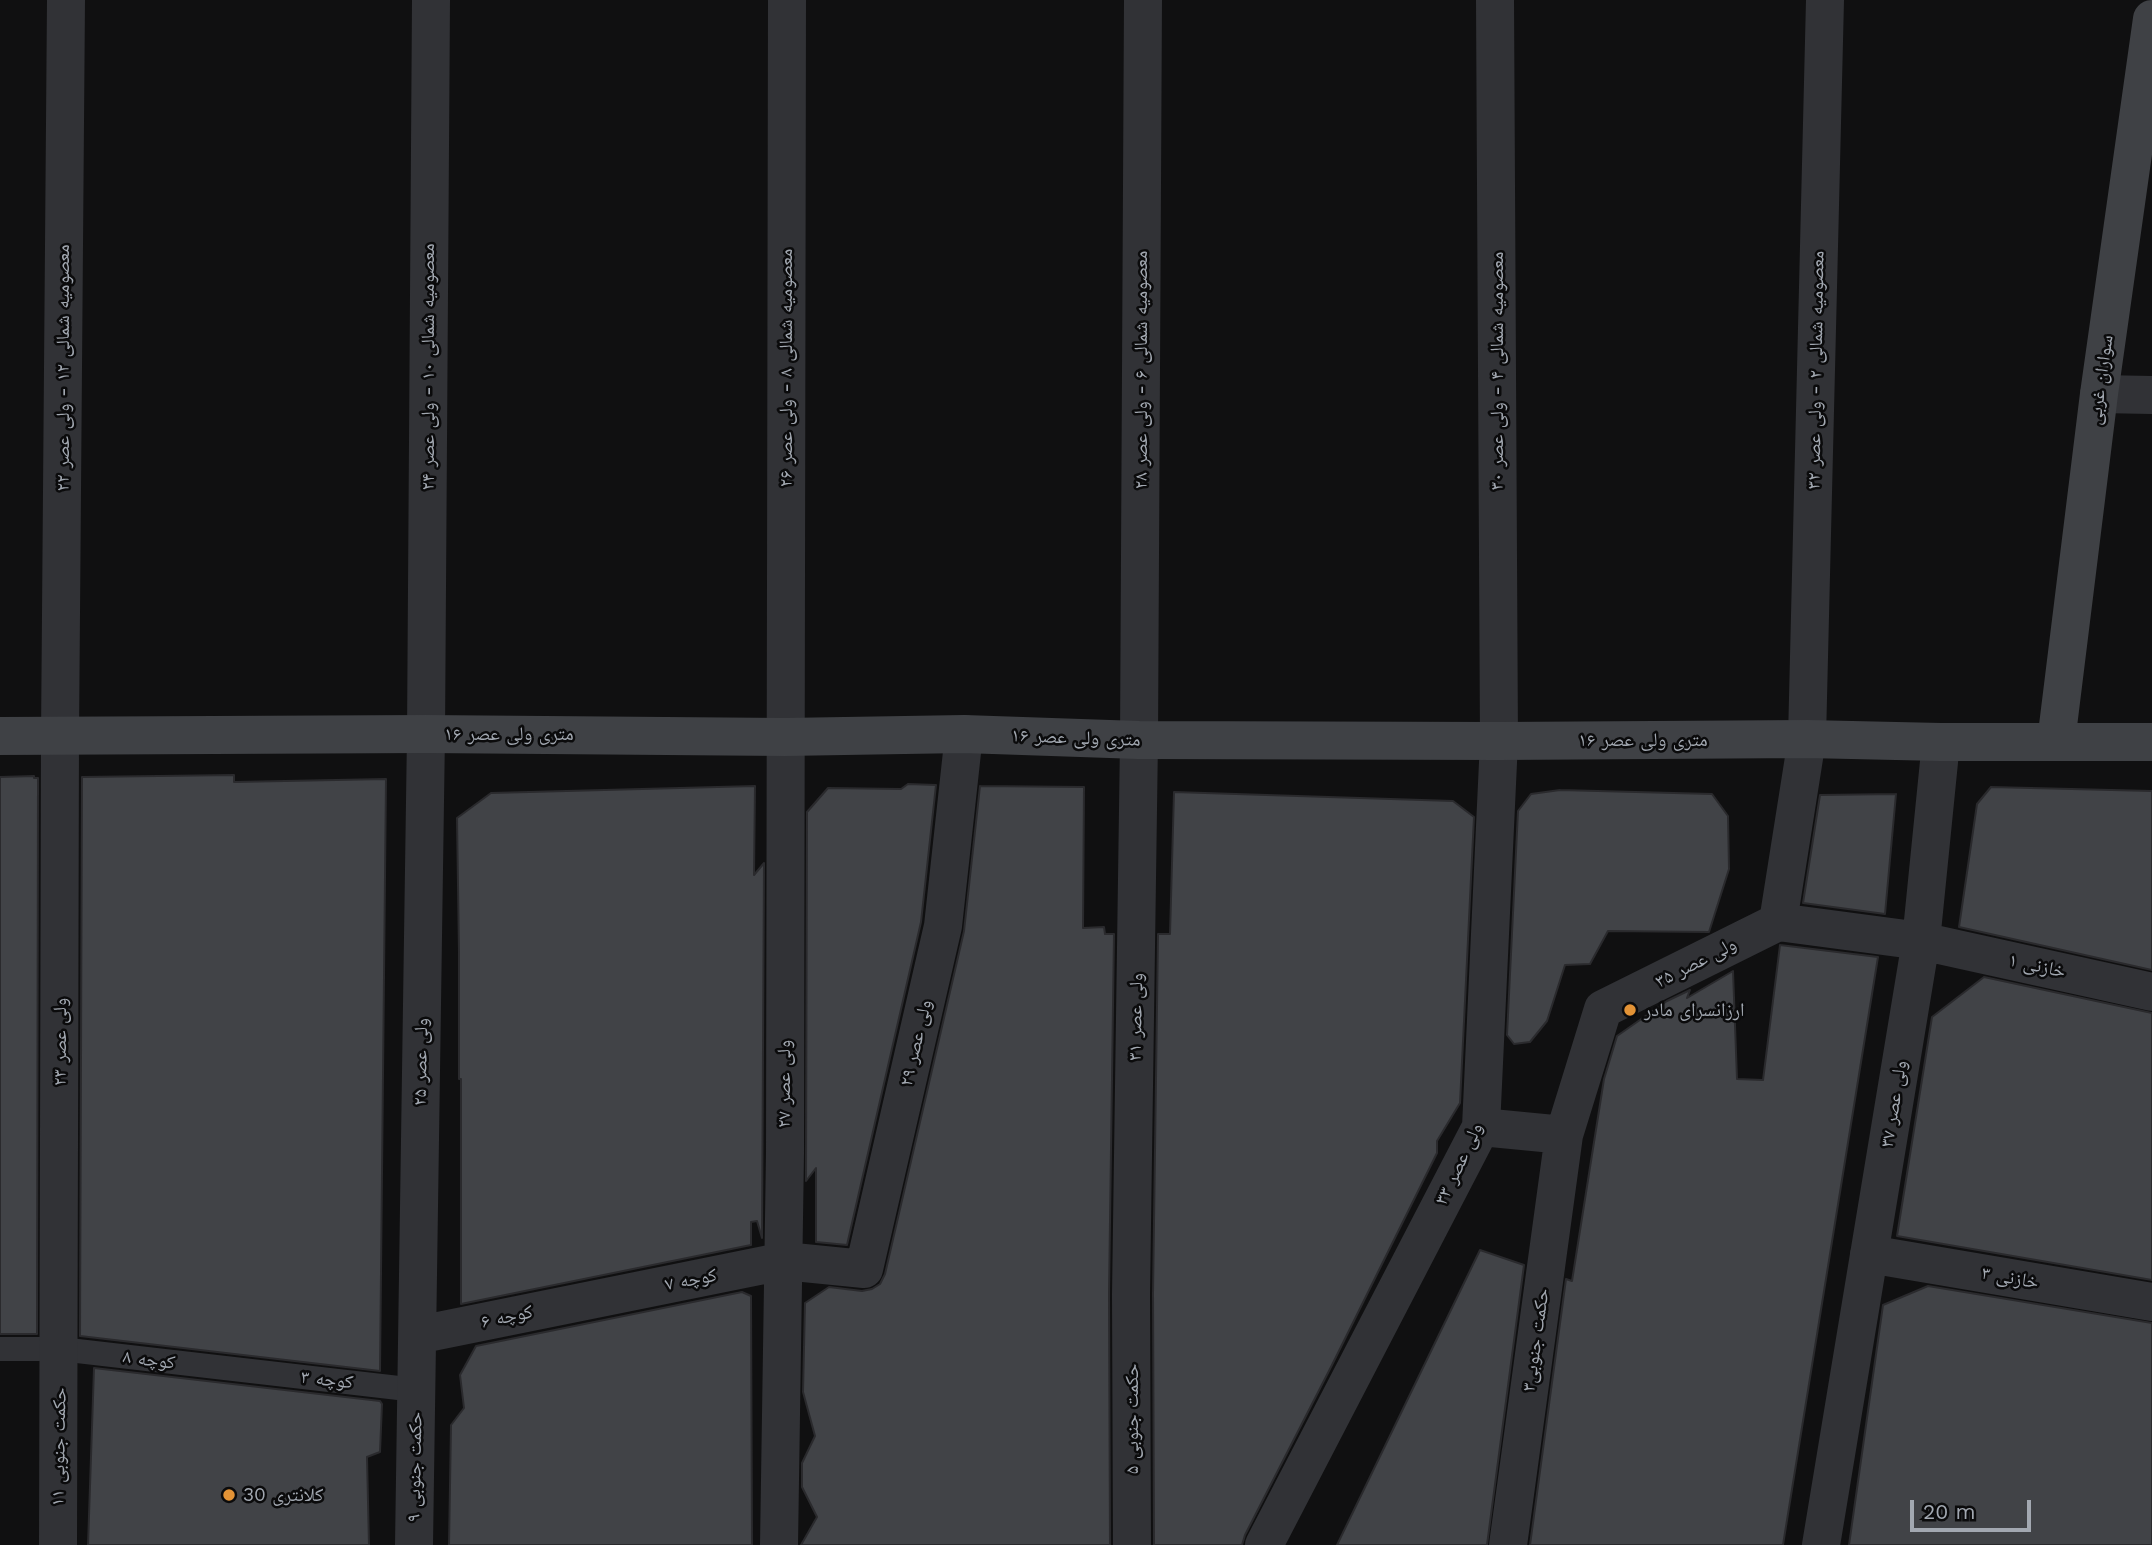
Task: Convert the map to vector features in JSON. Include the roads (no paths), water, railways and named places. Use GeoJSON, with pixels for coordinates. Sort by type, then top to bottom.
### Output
{"type":"FeatureCollection","features":[{"type":"Feature","properties":{"kind":"street","name":"معصومیه شمالی ۱۲ - ولی عصر ۲۲"},"geometry":{"type":"LineString","coordinates":[[60,736],[66,0]]}},
{"type":"Feature","properties":{"kind":"street","name":"معصومیه شمالی ۱۰ - ولی عصر ۲۴"},"geometry":{"type":"LineString","coordinates":[[426,734],[431,0]]}},
{"type":"Feature","properties":{"kind":"street","name":"معصومیه شمالی ۸ - ولی عصر ۲۶"},"geometry":{"type":"LineString","coordinates":[[785,737],[787,0]]}},
{"type":"Feature","properties":{"kind":"street","name":"معصومیه شمالی ۶ - ولی عصر ۲۸"},"geometry":{"type":"LineString","coordinates":[[1139,740],[1143,0]]}},
{"type":"Feature","properties":{"kind":"street","name":"معصومیه شمالی ۴ - ولی عصر ۳۰"},"geometry":{"type":"LineString","coordinates":[[1495,0],[1499,741]]}},
{"type":"Feature","properties":{"kind":"street","name":"معصومیه شمالی ۲ - ولی عصر ۳۲"},"geometry":{"type":"LineString","coordinates":[[1807,739],[1825,0]]}},
{"type":"Feature","properties":{"kind":"street","name":"سواران غربی"},"geometry":{"type":"LineString","coordinates":[[2056,742],[2099,394],[2152,19]]}},
{"type":"Feature","properties":{"kind":"street"},"geometry":{"type":"LineString","coordinates":[[2099,394],[2152,395]]}},
{"type":"Feature","properties":{"kind":"street","name":"۱۶ متری ولی عصر"},"geometry":{"type":"LineString","coordinates":[[0,736],[426,734],[785,737],[964,734],[1139,740],[1807,739],[2152,742]]}},
{"type":"Feature","properties":{"kind":"street","name":"ولی عصر ۲۵"},"geometry":{"type":"LineString","coordinates":[[416,1390],[426,734]]}},
{"type":"Feature","properties":{"kind":"street","name":"ولی عصر ۲۹"},"geometry":{"type":"LineString","coordinates":[[784,1261],[864,1269],[943,926],[964,734]]}},
{"type":"Feature","properties":{"kind":"street","name":"ولی عصر ۲۳"},"geometry":{"type":"LineString","coordinates":[[60,736],[60,1349]]}},
{"type":"Feature","properties":{"kind":"street","name":"ولی عصر ۲۷"},"geometry":{"type":"LineString","coordinates":[[779,1545],[784,1261],[785,737]]}},
{"type":"Feature","properties":{"kind":"street"},"geometry":{"type":"LineString","coordinates":[[1778,922],[1807,739]]}},
{"type":"Feature","properties":{"kind":"street","name":"ولی عصر ۳۱"},"geometry":{"type":"LineString","coordinates":[[1131,1294],[1139,740]]}},
{"type":"Feature","properties":{"kind":"street","name":"ولی عصر ۳۳"},"geometry":{"type":"LineString","coordinates":[[1264,1545],[1481,1126],[1499,741]]}},
{"type":"Feature","properties":{"kind":"street","name":"ولی عصر ۳۷"},"geometry":{"type":"LineString","coordinates":[[1821,1545],[1921,941],[1941,742]]}},
{"type":"Feature","properties":{"kind":"street","name":"خازنی ۱"},"geometry":{"type":"LineString","coordinates":[[1778,922],[1921,941],[2152,992]]}},
{"type":"Feature","properties":{"kind":"street","name":"ولی عصر ۳۵"},"geometry":{"type":"LineString","coordinates":[[1564,1136],[1603,1009],[1778,922]]}},
{"type":"Feature","properties":{"kind":"street"},"geometry":{"type":"LineString","coordinates":[[1481,1126],[1564,1136]]}},
{"type":"Feature","properties":{"kind":"street","name":"حکمت جنوبی۳"},"geometry":{"type":"LineString","coordinates":[[1508,1545],[1564,1136]]}},
{"type":"Feature","properties":{"kind":"street","name":"خازنی ۳"},"geometry":{"type":"LineString","coordinates":[[1869,1254],[2152,1302]]}},
{"type":"Feature","properties":{"kind":"street","name":"کوچه ۷"},"geometry":{"type":"LineString","coordinates":[[597,1299],[784,1261]]}},
{"type":"Feature","properties":{"kind":"street","name":"حکمت جنوبی ۵"},"geometry":{"type":"LineString","coordinates":[[1131,1294],[1132,1545]]}},
{"type":"Feature","properties":{"kind":"street","name":"کوچه ۶"},"geometry":{"type":"LineString","coordinates":[[418,1335],[597,1299]]}},
{"type":"Feature","properties":{"kind":"street","name":"حکمت جنوبی ۱۱"},"geometry":{"type":"LineString","coordinates":[[58,1545],[60,1349]]}},
{"type":"Feature","properties":{"kind":"street","name":"حکمت جنوبی ۹"},"geometry":{"type":"LineString","coordinates":[[414,1545],[416,1390]]}},
{"type":"Feature","properties":{"kind":"lane"},"geometry":{"type":"LineString","coordinates":[[0,1349],[60,1349]]}},
{"type":"Feature","properties":{"kind":"lane","name":"کوچه ۸"},"geometry":{"type":"LineString","coordinates":[[60,1349],[238,1371]]}},
{"type":"Feature","properties":{"kind":"lane","name":"کوچه ۳"},"geometry":{"type":"LineString","coordinates":[[238,1371],[416,1390]]}},
{"type":"Feature","properties":{"kind":"place","name":"ارزانسرای مادر"},"geometry":{"type":"Point","coordinates":[1630,1010]}},
{"type":"Feature","properties":{"kind":"place","name":"کلانتری 30"},"geometry":{"type":"Point","coordinates":[229,1495]}}]}
